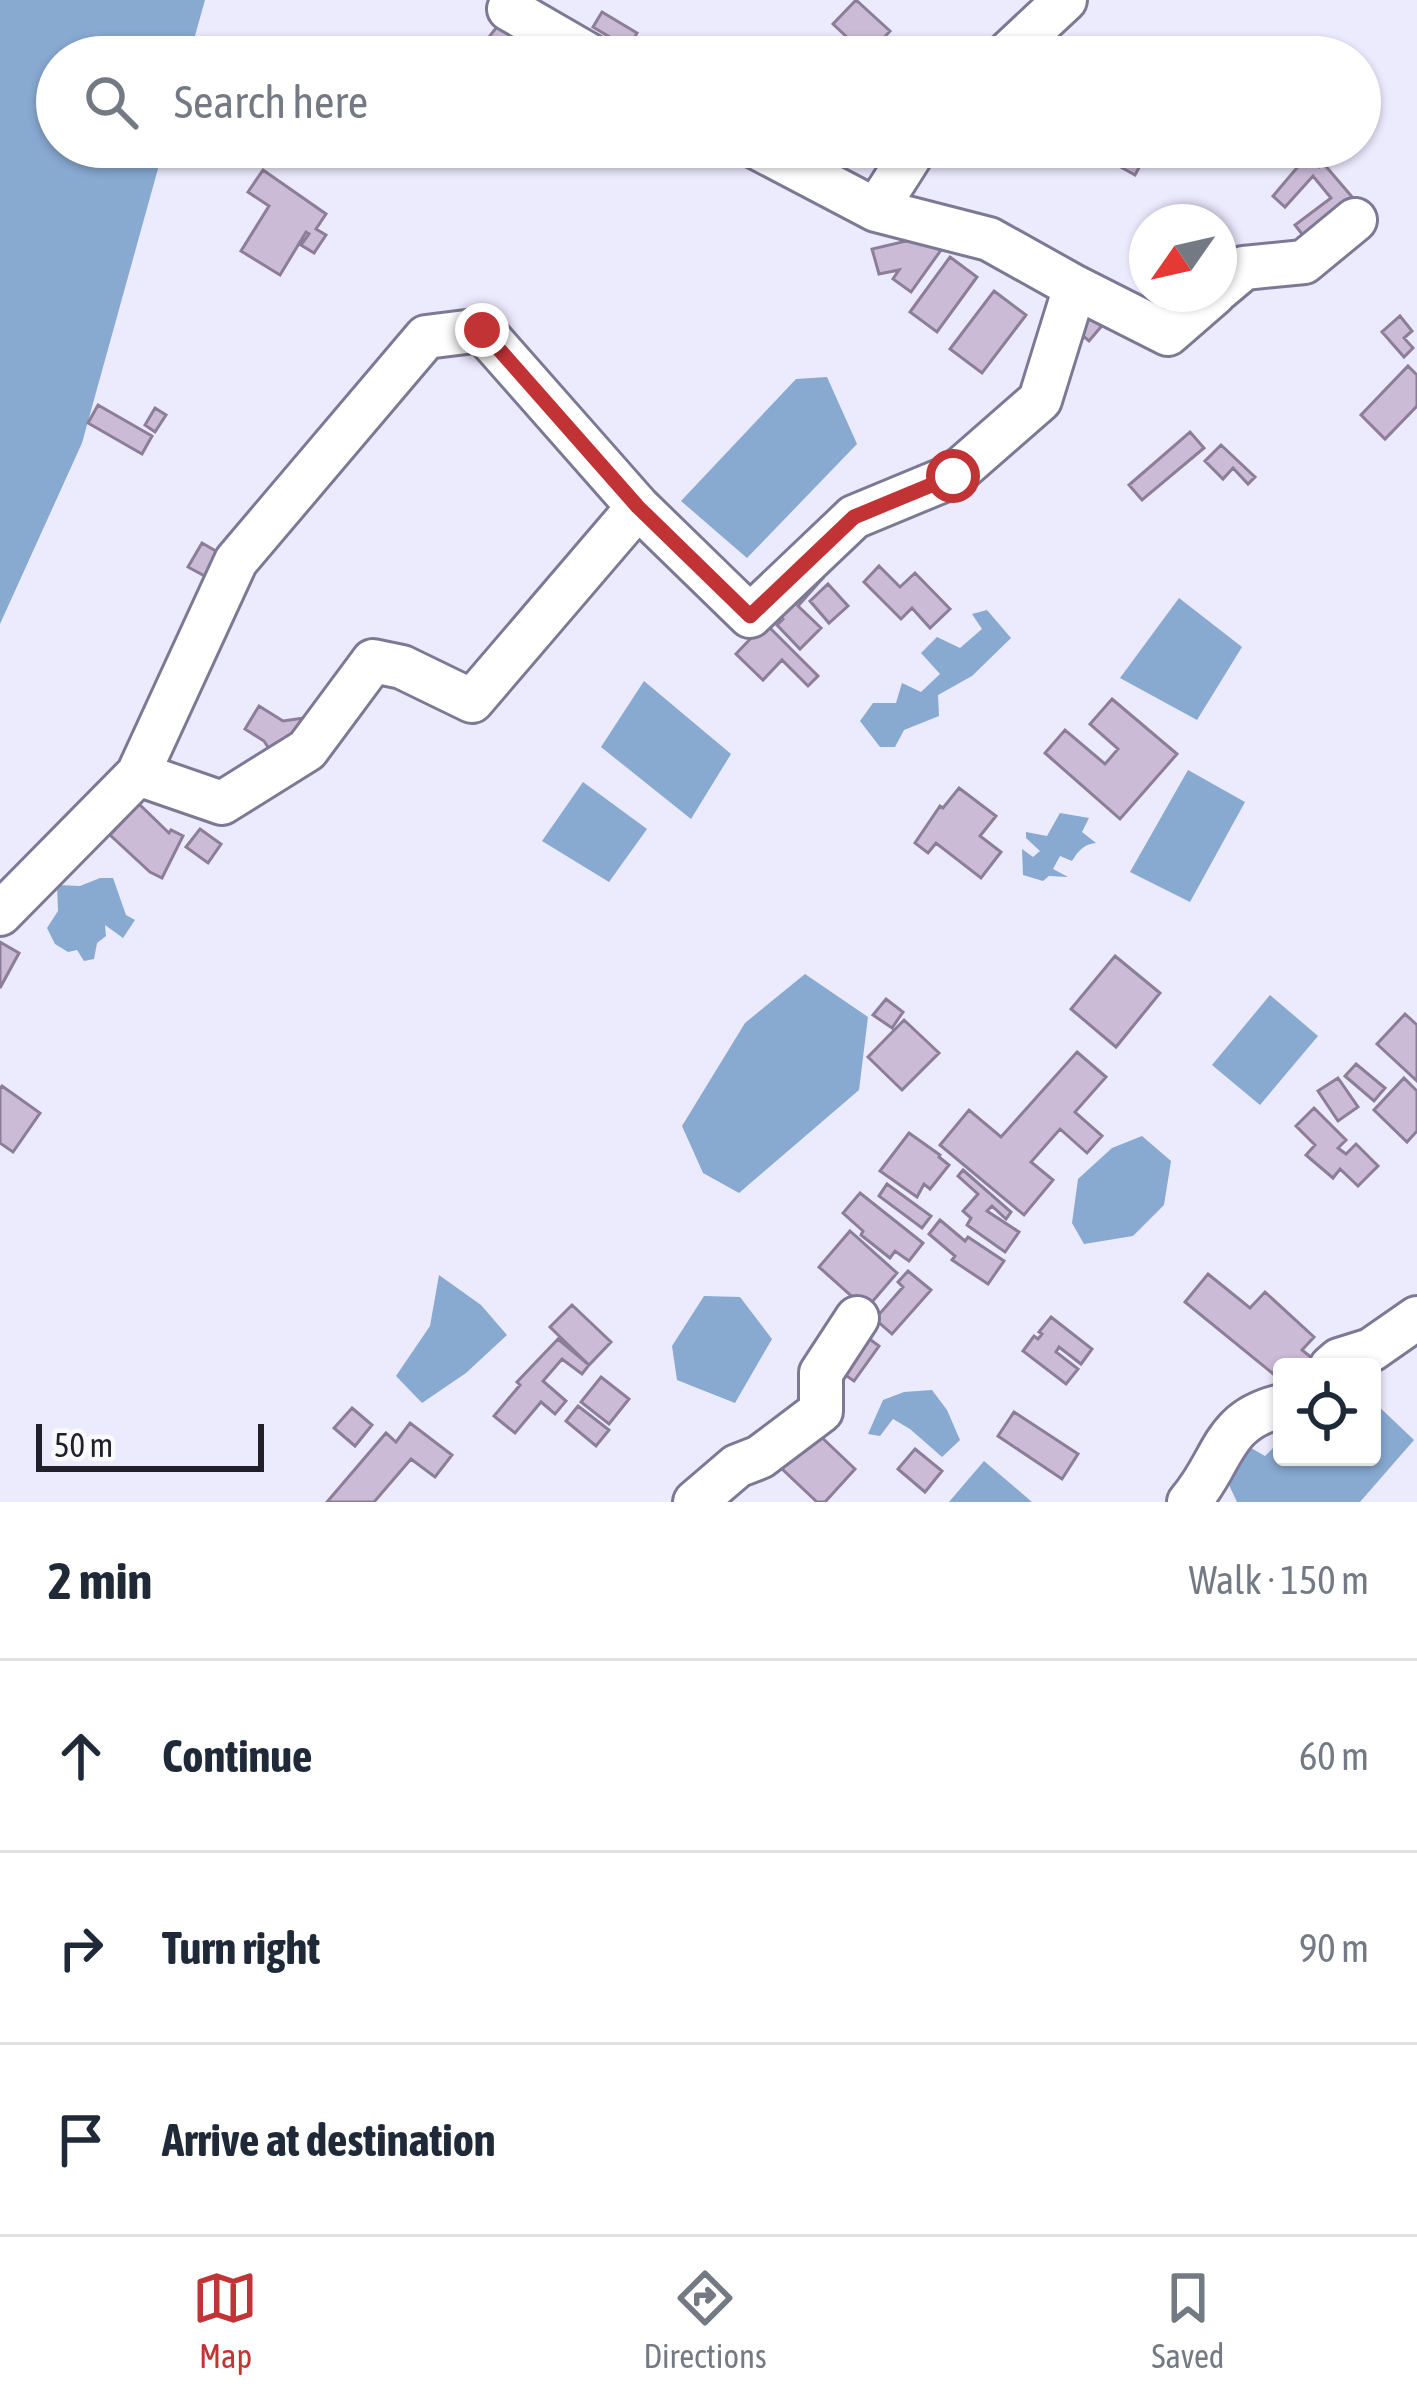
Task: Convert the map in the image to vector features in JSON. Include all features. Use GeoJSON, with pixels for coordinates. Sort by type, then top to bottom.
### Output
{"type":"FeatureCollection","features":[{"type":"Feature","properties":{"kind":"street"},"geometry":{"type":"LineString","coordinates":[[1026,36],[1065,0]]}},
{"type":"Feature","properties":{"kind":"street"},"geometry":{"type":"LineString","coordinates":[[509,9],[556,36]]}},
{"type":"Feature","properties":{"kind":"street"},"geometry":{"type":"LineString","coordinates":[[795,168],[876,211],[989,238],[1168,334],[1193,312]]}},
{"type":"Feature","properties":{"kind":"street"},"geometry":{"type":"LineString","coordinates":[[876,211],[903,168]]}},
{"type":"Feature","properties":{"kind":"street"},"geometry":{"type":"LineString","coordinates":[[1237,274],[1244,268],[1304,262],[1355,220]]}},
{"type":"Feature","properties":{"kind":"street"},"geometry":{"type":"LineString","coordinates":[[0,914],[139,774],[236,561],[426,337],[482,330],[638,507],[750,616],[854,517],[953,476],[1040,400],[1075,287]]}},
{"type":"Feature","properties":{"kind":"street"},"geometry":{"type":"LineString","coordinates":[[139,774],[222,803],[307,750],[373,661],[402,667],[472,701],[638,507]]}},
{"type":"Feature","properties":{"kind":"street"},"geometry":{"type":"LineString","coordinates":[[695,1502],[737,1466],[760,1457],[820,1411],[821,1373],[857,1318]]}},
{"type":"Feature","properties":{"kind":"street"},"geometry":{"type":"LineString","coordinates":[[1345,1358],[1371,1350],[1417,1318]]}},
{"type":"Feature","properties":{"kind":"street"},"geometry":{"type":"LineString","coordinates":[[1189,1502],[1204,1485],[1233,1429],[1273,1408]]}},
{"type":"Feature","properties":{"kind":"water"},"geometry":{"type":"Polygon","coordinates":[[[0,0],[205,0],[195,36],[36,36],[36,168],[158,168],[82,443],[0,624],[0,0]]]}},
{"type":"Feature","properties":{"kind":"water"},"geometry":{"type":"Polygon","coordinates":[[[827,377],[857,444],[747,558],[681,501],[796,379],[827,377]]]}},
{"type":"Feature","properties":{"kind":"water"},"geometry":{"type":"Polygon","coordinates":[[[1179,598],[1242,647],[1197,720],[1120,678],[1179,598]]]}},
{"type":"Feature","properties":{"kind":"water"},"geometry":{"type":"Polygon","coordinates":[[[987,610],[1011,638],[972,676],[938,695],[939,716],[904,730],[895,747],[880,747],[860,721],[873,703],[896,703],[902,683],[921,692],[940,674],[921,653],[937,637],[960,648],[982,629],[972,614],[987,610]]]}},
{"type":"Feature","properties":{"kind":"water"},"geometry":{"type":"Polygon","coordinates":[[[644,681],[731,754],[691,819],[601,747],[644,681]]]}},
{"type":"Feature","properties":{"kind":"water"},"geometry":{"type":"Polygon","coordinates":[[[1188,770],[1245,802],[1190,902],[1130,872],[1188,770]]]}},
{"type":"Feature","properties":{"kind":"water"},"geometry":{"type":"Polygon","coordinates":[[[583,782],[647,829],[609,882],[542,841],[583,782]]]}},
{"type":"Feature","properties":{"kind":"water"},"geometry":{"type":"Polygon","coordinates":[[[1060,813],[1089,818],[1082,832],[1096,843],[1072,861],[1060,856],[1053,869],[1068,877],[1049,876],[1043,881],[1023,875],[1022,849],[1033,857],[1040,851],[1026,832],[1047,836],[1060,813]]]}},
{"type":"Feature","properties":{"kind":"water"},"geometry":{"type":"Polygon","coordinates":[[[113,878],[126,915],[135,920],[123,938],[105,925],[106,936],[97,943],[94,959],[84,961],[77,950],[68,952],[55,944],[47,928],[58,911],[57,885],[80,886],[113,878]]]}},
{"type":"Feature","properties":{"kind":"water"},"geometry":{"type":"Polygon","coordinates":[[[805,974],[868,1017],[859,1090],[739,1193],[703,1173],[682,1126],[745,1023],[805,974]]]}},
{"type":"Feature","properties":{"kind":"water"},"geometry":{"type":"Polygon","coordinates":[[[1270,995],[1318,1036],[1260,1105],[1212,1065],[1270,995]]]}},
{"type":"Feature","properties":{"kind":"water"},"geometry":{"type":"Polygon","coordinates":[[[1142,1136],[1171,1161],[1164,1205],[1133,1236],[1084,1244],[1072,1223],[1078,1179],[1112,1148],[1142,1136]]]}},
{"type":"Feature","properties":{"kind":"water"},"geometry":{"type":"Polygon","coordinates":[[[439,1275],[481,1305],[507,1335],[466,1373],[422,1403],[396,1376],[430,1326],[439,1275]]]}},
{"type":"Feature","properties":{"kind":"water"},"geometry":{"type":"Polygon","coordinates":[[[704,1296],[740,1297],[772,1339],[735,1403],[677,1380],[672,1346],[704,1296]]]}},
{"type":"Feature","properties":{"kind":"water"},"geometry":{"type":"Polygon","coordinates":[[[932,1390],[960,1440],[942,1457],[893,1419],[880,1436],[868,1434],[883,1400],[904,1392],[932,1390]]]}},
{"type":"Feature","properties":{"kind":"water"},"geometry":{"type":"Polygon","coordinates":[[[1381,1409],[1414,1440],[1360,1502],[1237,1502],[1222,1470],[1239,1441],[1265,1456],[1273,1448],[1273,1466],[1381,1466],[1381,1409]]]}},
{"type":"Feature","properties":{"kind":"water"},"geometry":{"type":"Polygon","coordinates":[[[984,1461],[1032,1502],[949,1502],[984,1461]]]}},
{"type":"Feature","properties":{"kind":"building"},"geometry":{"type":"Polygon","coordinates":[[[856,0],[890,31],[885,36],[846,36],[833,24],[856,0]]]}},
{"type":"Feature","properties":{"kind":"building"},"geometry":{"type":"Polygon","coordinates":[[[602,12],[637,33],[608,36],[593,27],[602,12]]]}},
{"type":"Feature","properties":{"kind":"building"},"geometry":{"type":"Polygon","coordinates":[[[507,14],[520,24],[511,36],[490,36],[507,14]]]}},
{"type":"Feature","properties":{"kind":"building"},"geometry":{"type":"Polygon","coordinates":[[[1297,168],[1327,168],[1359,205],[1309,243],[1295,225],[1331,198],[1313,176],[1285,207],[1273,196],[1297,168]]]}},
{"type":"Feature","properties":{"kind":"building"},"geometry":{"type":"Polygon","coordinates":[[[263,170],[326,214],[316,229],[326,235],[314,253],[301,245],[306,232],[280,275],[241,251],[269,206],[248,192],[263,170]]]}},
{"type":"Feature","properties":{"kind":"building"},"geometry":{"type":"Polygon","coordinates":[[[923,237],[941,250],[911,292],[893,279],[899,270],[879,274],[872,249],[923,237]]]}},
{"type":"Feature","properties":{"kind":"building"},"geometry":{"type":"Polygon","coordinates":[[[950,257],[977,277],[937,332],[910,312],[950,257]]]}},
{"type":"Feature","properties":{"kind":"building"},"geometry":{"type":"Polygon","coordinates":[[[994,291],[1026,315],[982,373],[950,349],[994,291]]]}},
{"type":"Feature","properties":{"kind":"building"},"geometry":{"type":"Polygon","coordinates":[[[1088,306],[1105,322],[1089,341],[1071,326],[1088,306]]]}},
{"type":"Feature","properties":{"kind":"building"},"geometry":{"type":"Polygon","coordinates":[[[1400,316],[1412,331],[1404,338],[1413,348],[1404,357],[1382,332],[1400,316]]]}},
{"type":"Feature","properties":{"kind":"building"},"geometry":{"type":"Polygon","coordinates":[[[1408,366],[1417,375],[1417,406],[1385,439],[1361,415],[1408,366]]]}},
{"type":"Feature","properties":{"kind":"building"},"geometry":{"type":"Polygon","coordinates":[[[98,405],[152,436],[142,454],[88,423],[98,405]]]}},
{"type":"Feature","properties":{"kind":"building"},"geometry":{"type":"Polygon","coordinates":[[[155,408],[166,415],[155,432],[145,425],[155,408]]]}},
{"type":"Feature","properties":{"kind":"building"},"geometry":{"type":"Polygon","coordinates":[[[1190,432],[1204,448],[1142,500],[1129,485],[1190,432]]]}},
{"type":"Feature","properties":{"kind":"building"},"geometry":{"type":"Polygon","coordinates":[[[1221,445],[1255,477],[1248,484],[1233,468],[1223,479],[1205,461],[1221,445]]]}},
{"type":"Feature","properties":{"kind":"building"},"geometry":{"type":"Polygon","coordinates":[[[202,543],[228,558],[214,581],[188,567],[202,543]]]}},
{"type":"Feature","properties":{"kind":"building"},"geometry":{"type":"Polygon","coordinates":[[[808,565],[823,578],[798,606],[821,628],[800,649],[777,625],[783,619],[771,608],[808,565]]]}},
{"type":"Feature","properties":{"kind":"building"},"geometry":{"type":"Polygon","coordinates":[[[879,566],[900,587],[915,573],[950,609],[930,628],[912,608],[901,619],[864,582],[879,566]]]}},
{"type":"Feature","properties":{"kind":"building"},"geometry":{"type":"Polygon","coordinates":[[[828,584],[848,606],[829,623],[810,601],[828,584]]]}},
{"type":"Feature","properties":{"kind":"building"},"geometry":{"type":"Polygon","coordinates":[[[759,617],[818,676],[808,686],[782,660],[763,680],[736,654],[753,636],[759,617]]]}},
{"type":"Feature","properties":{"kind":"building"},"geometry":{"type":"Polygon","coordinates":[[[1112,699],[1177,754],[1120,819],[1045,753],[1065,730],[1105,764],[1118,749],[1090,724],[1112,699]]]}},
{"type":"Feature","properties":{"kind":"building"},"geometry":{"type":"Polygon","coordinates":[[[259,706],[283,721],[311,717],[277,761],[264,741],[245,729],[259,706]]]}},
{"type":"Feature","properties":{"kind":"building"},"geometry":{"type":"Polygon","coordinates":[[[959,788],[996,816],[980,836],[1001,852],[981,878],[936,843],[928,853],[915,843],[959,788]]]}},
{"type":"Feature","properties":{"kind":"building"},"geometry":{"type":"Polygon","coordinates":[[[139,804],[169,833],[183,836],[162,878],[110,835],[139,804]]]}},
{"type":"Feature","properties":{"kind":"building"},"geometry":{"type":"Polygon","coordinates":[[[200,829],[221,844],[208,863],[186,847],[200,829]]]}},
{"type":"Feature","properties":{"kind":"building"},"geometry":{"type":"Polygon","coordinates":[[[0,942],[19,953],[0,988],[0,942]]]}},
{"type":"Feature","properties":{"kind":"building"},"geometry":{"type":"Polygon","coordinates":[[[1115,956],[1160,993],[1116,1047],[1071,1009],[1115,956]]]}},
{"type":"Feature","properties":{"kind":"building"},"geometry":{"type":"Polygon","coordinates":[[[886,999],[903,1012],[892,1028],[873,1015],[886,999]]]}},
{"type":"Feature","properties":{"kind":"building"},"geometry":{"type":"Polygon","coordinates":[[[1405,1014],[1417,1025],[1417,1081],[1377,1044],[1405,1014]]]}},
{"type":"Feature","properties":{"kind":"building"},"geometry":{"type":"Polygon","coordinates":[[[904,1020],[939,1053],[902,1090],[868,1057],[904,1020]]]}},
{"type":"Feature","properties":{"kind":"building"},"geometry":{"type":"Polygon","coordinates":[[[1077,1052],[1106,1077],[1075,1112],[1102,1136],[1087,1153],[1060,1129],[1031,1162],[1053,1180],[1024,1215],[940,1145],[969,1110],[1001,1137],[1077,1052]]]}},
{"type":"Feature","properties":{"kind":"building"},"geometry":{"type":"Polygon","coordinates":[[[1356,1064],[1385,1088],[1374,1101],[1345,1076],[1356,1064]]]}},
{"type":"Feature","properties":{"kind":"building"},"geometry":{"type":"Polygon","coordinates":[[[1338,1078],[1358,1107],[1338,1121],[1318,1091],[1338,1078]]]}},
{"type":"Feature","properties":{"kind":"building"},"geometry":{"type":"Polygon","coordinates":[[[1404,1078],[1417,1091],[1417,1131],[1407,1142],[1374,1110],[1404,1078]]]}},
{"type":"Feature","properties":{"kind":"building"},"geometry":{"type":"Polygon","coordinates":[[[2,1086],[40,1113],[13,1152],[0,1143],[2,1086]]]}},
{"type":"Feature","properties":{"kind":"building"},"geometry":{"type":"Polygon","coordinates":[[[1314,1108],[1346,1140],[1338,1148],[1346,1154],[1356,1144],[1378,1166],[1358,1186],[1340,1169],[1333,1178],[1306,1155],[1315,1145],[1296,1126],[1314,1108]]]}},
{"type":"Feature","properties":{"kind":"building"},"geometry":{"type":"Polygon","coordinates":[[[909,1133],[949,1165],[930,1189],[924,1184],[917,1197],[880,1171],[909,1133]]]}},
{"type":"Feature","properties":{"kind":"building"},"geometry":{"type":"Polygon","coordinates":[[[963,1170],[1011,1212],[1006,1219],[992,1206],[987,1211],[1019,1232],[1005,1252],[967,1225],[971,1218],[963,1211],[978,1194],[958,1176],[963,1170]]]}},
{"type":"Feature","properties":{"kind":"building"},"geometry":{"type":"Polygon","coordinates":[[[887,1184],[931,1216],[922,1228],[879,1196],[887,1184]]]}},
{"type":"Feature","properties":{"kind":"building"},"geometry":{"type":"Polygon","coordinates":[[[860,1193],[923,1243],[909,1261],[895,1251],[890,1258],[843,1213],[860,1193]]]}},
{"type":"Feature","properties":{"kind":"building"},"geometry":{"type":"Polygon","coordinates":[[[940,1220],[965,1241],[968,1237],[1004,1261],[988,1284],[952,1260],[955,1256],[929,1234],[940,1220]]]}},
{"type":"Feature","properties":{"kind":"building"},"geometry":{"type":"Polygon","coordinates":[[[850,1231],[897,1273],[866,1309],[819,1267],[850,1231]]]}},
{"type":"Feature","properties":{"kind":"building"},"geometry":{"type":"Polygon","coordinates":[[[908,1271],[931,1290],[892,1334],[875,1319],[903,1287],[898,1282],[908,1271]]]}},
{"type":"Feature","properties":{"kind":"building"},"geometry":{"type":"Polygon","coordinates":[[[1208,1274],[1250,1308],[1265,1292],[1314,1337],[1302,1350],[1312,1358],[1273,1358],[1273,1374],[1185,1302],[1208,1274]]]}},
{"type":"Feature","properties":{"kind":"building"},"geometry":{"type":"Polygon","coordinates":[[[572,1305],[611,1342],[589,1365],[550,1327],[572,1305]]]}},
{"type":"Feature","properties":{"kind":"building"},"geometry":{"type":"Polygon","coordinates":[[[1051,1317],[1092,1349],[1081,1364],[1059,1347],[1056,1352],[1078,1369],[1066,1384],[1023,1351],[1034,1336],[1038,1339],[1051,1317]]]}},
{"type":"Feature","properties":{"kind":"building"},"geometry":{"type":"Polygon","coordinates":[[[855,1328],[879,1346],[854,1381],[829,1364],[855,1328]]]}},
{"type":"Feature","properties":{"kind":"building"},"geometry":{"type":"Polygon","coordinates":[[[558,1339],[589,1365],[582,1374],[562,1359],[543,1381],[566,1401],[555,1414],[541,1402],[515,1433],[494,1416],[520,1385],[517,1382],[558,1339]]]}},
{"type":"Feature","properties":{"kind":"building"},"geometry":{"type":"Polygon","coordinates":[[[601,1377],[629,1399],[609,1424],[581,1402],[601,1377]]]}},
{"type":"Feature","properties":{"kind":"building"},"geometry":{"type":"Polygon","coordinates":[[[578,1406],[609,1430],[596,1446],[566,1421],[578,1406]]]}},
{"type":"Feature","properties":{"kind":"building"},"geometry":{"type":"Polygon","coordinates":[[[352,1408],[372,1425],[355,1446],[334,1428],[352,1408]]]}},
{"type":"Feature","properties":{"kind":"building"},"geometry":{"type":"Polygon","coordinates":[[[1014,1412],[1078,1454],[1062,1479],[998,1436],[1014,1412]]]}},
{"type":"Feature","properties":{"kind":"building"},"geometry":{"type":"Polygon","coordinates":[[[410,1423],[452,1455],[435,1477],[411,1459],[374,1502],[327,1502],[386,1433],[396,1442],[410,1423]]]}},
{"type":"Feature","properties":{"kind":"building"},"geometry":{"type":"Polygon","coordinates":[[[815,1431],[855,1469],[825,1502],[817,1502],[781,1468],[815,1431]]]}},
{"type":"Feature","properties":{"kind":"building"},"geometry":{"type":"Polygon","coordinates":[[[915,1449],[942,1471],[925,1492],[898,1469],[915,1449]]]}},
{"type":"Feature","properties":{"kind":"route"},"geometry":{"type":"LineString","coordinates":[[482,330],[638,507],[750,616],[854,517],[953,476]]}}]}
